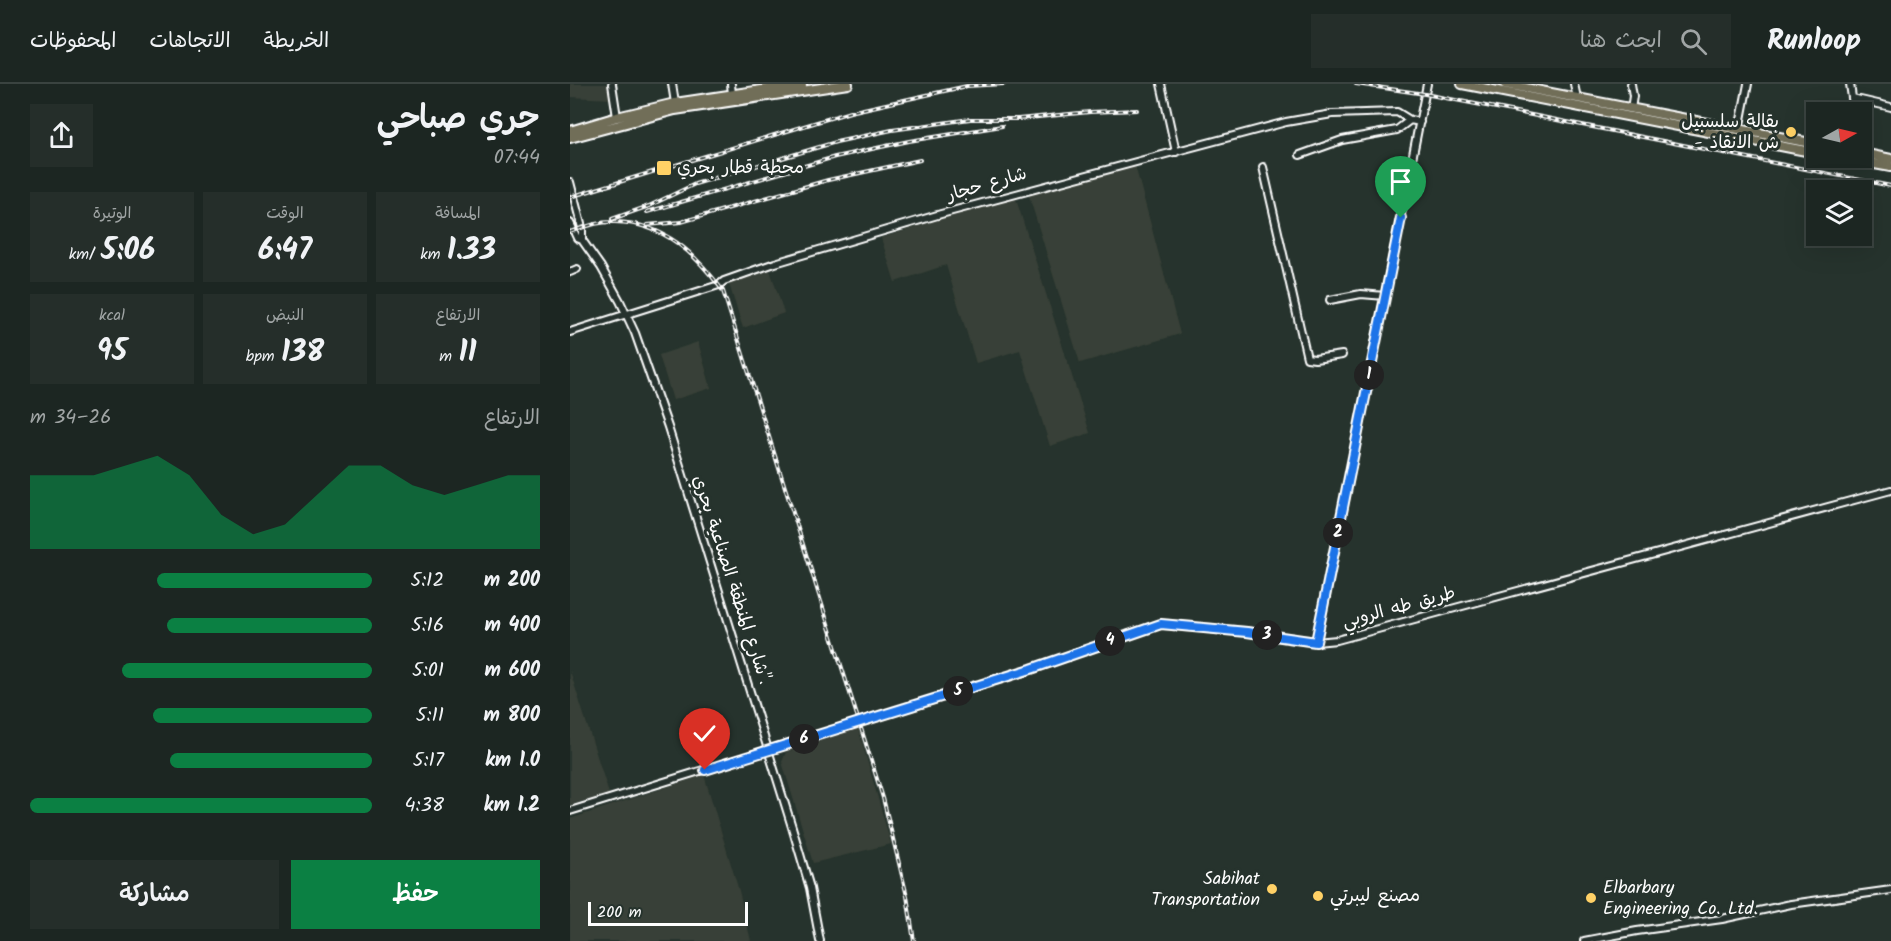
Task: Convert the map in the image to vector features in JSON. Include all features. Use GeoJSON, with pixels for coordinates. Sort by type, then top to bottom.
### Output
{"type":"FeatureCollection","features":[{"type":"Feature","properties":{"kind":"main road"},"geometry":{"type":"LineString","coordinates":[[570,131],[675,103],[802,84]]}},
{"type":"Feature","properties":{"kind":"main road"},"geometry":{"type":"LineString","coordinates":[[570,138],[685,108],[848,84]]}},
{"type":"Feature","properties":{"kind":"main road"},"geometry":{"type":"LineString","coordinates":[[1462,84],[1806,147]]}},
{"type":"Feature","properties":{"kind":"main road"},"geometry":{"type":"LineString","coordinates":[[1505,84],[1739,130],[1806,146]]}},
{"type":"Feature","properties":{"kind":"main road"},"geometry":{"type":"LineString","coordinates":[[1872,154],[1891,159]]}},
{"type":"Feature","properties":{"kind":"main road"},"geometry":{"type":"LineString","coordinates":[[1872,164],[1891,167]]}},
{"type":"Feature","properties":{"kind":"street"},"geometry":{"type":"LineString","coordinates":[[612,84],[617,117]]}},
{"type":"Feature","properties":{"kind":"street"},"geometry":{"type":"LineString","coordinates":[[672,84],[675,103]]}},
{"type":"Feature","properties":{"kind":"street"},"geometry":{"type":"LineString","coordinates":[[731,84],[732,93]]}},
{"type":"Feature","properties":{"kind":"street"},"geometry":{"type":"LineString","coordinates":[[1161,84],[1176,152]]}},
{"type":"Feature","properties":{"kind":"street"},"geometry":{"type":"LineString","coordinates":[[1316,642],[1427,84]]}},
{"type":"Feature","properties":{"kind":"street"},"geometry":{"type":"LineString","coordinates":[[1574,84],[1577,98]]}},
{"type":"Feature","properties":{"kind":"street"},"geometry":{"type":"LineString","coordinates":[[1631,84],[1633,96],[1631,109]]}},
{"type":"Feature","properties":{"kind":"street"},"geometry":{"type":"LineString","coordinates":[[1739,130],[1748,84]]}},
{"type":"Feature","properties":{"kind":"street"},"geometry":{"type":"LineString","coordinates":[[1850,84],[1853,102]]}},
{"type":"Feature","properties":{"kind":"street"},"geometry":{"type":"LineString","coordinates":[[1852,98],[1891,107]]}},
{"type":"Feature","properties":{"kind":"street","name":"شارع حجار"},"geometry":{"type":"LineString","coordinates":[[570,332],[719,285],[724,281],[797,256],[1025,190],[1286,122],[1332,114],[1397,112],[1410,120],[1420,122]]}},
{"type":"Feature","properties":{"kind":"street"},"geometry":{"type":"LineString","coordinates":[[1300,155],[1342,140],[1397,130],[1410,120]]}},
{"type":"Feature","properties":{"kind":"street"},"geometry":{"type":"LineString","coordinates":[[1263,167],[1306,358],[1342,355]]}},
{"type":"Feature","properties":{"kind":"street","name":"شارع المنطقة الصناعية بحري\"."},"geometry":{"type":"LineString","coordinates":[[570,182],[582,228],[582,240]]}},
{"type":"Feature","properties":{"kind":"street","name":"شارع المنطقة الصناعية بحري\"."},"geometry":{"type":"LineString","coordinates":[[570,223],[577,238],[582,240],[600,267],[626,315],[668,427],[808,880],[820,941]]}},
{"type":"Feature","properties":{"kind":"street"},"geometry":{"type":"LineString","coordinates":[[1330,300],[1361,294],[1385,296]]}},
{"type":"Feature","properties":{"kind":"street","name":"طريق طه الروبي"},"geometry":{"type":"LineString","coordinates":[[570,811],[1031,669],[1161,624],[1247,632],[1316,642],[1337,640],[1891,490]]}},
{"type":"Feature","properties":{"kind":"street"},"geometry":{"type":"LineString","coordinates":[[1584,941],[1722,919],[1791,904],[1891,890]]}},
{"type":"Feature","properties":{"kind":"shaded area"},"geometry":{"type":"Polygon","coordinates":[[[570,84],[610,84],[613,99],[570,97],[570,84]]]}},
{"type":"Feature","properties":{"kind":"shaded area"},"geometry":{"type":"Polygon","coordinates":[[[1133,158],[1180,334],[1080,363],[1027,189],[1133,158]]]}},
{"type":"Feature","properties":{"kind":"shaded area"},"geometry":{"type":"Polygon","coordinates":[[[1015,196],[1090,433],[1050,446],[1020,350],[976,363],[946,265],[895,282],[881,238],[1015,196]]]}},
{"type":"Feature","properties":{"kind":"shaded area"},"geometry":{"type":"Polygon","coordinates":[[[770,270],[784,313],[743,328],[729,284],[770,270]]]}},
{"type":"Feature","properties":{"kind":"shaded area"},"geometry":{"type":"Polygon","coordinates":[[[698,342],[711,388],[673,400],[659,355],[698,342]]]}},
{"type":"Feature","properties":{"kind":"shaded area"},"geometry":{"type":"Polygon","coordinates":[[[570,671],[609,794],[570,805],[570,671]]]}},
{"type":"Feature","properties":{"kind":"shaded area"},"geometry":{"type":"Polygon","coordinates":[[[858,728],[891,844],[813,863],[782,762],[786,752],[858,728]]]}},
{"type":"Feature","properties":{"kind":"shaded area"},"geometry":{"type":"Polygon","coordinates":[[[704,775],[739,891],[751,941],[570,941],[570,819],[704,775]]]}},
{"type":"Feature","properties":{"kind":"railway"},"geometry":{"type":"LineString","coordinates":[[570,197],[850,112],[967,86],[1004,84]]}},
{"type":"Feature","properties":{"kind":"railway"},"geometry":{"type":"LineString","coordinates":[[1356,84],[1425,94],[1891,186]]}},
{"type":"Feature","properties":{"kind":"railway"},"geometry":{"type":"LineString","coordinates":[[612,219],[649,206],[695,184],[836,142],[892,130],[970,119],[1018,119],[1137,110]]}},
{"type":"Feature","properties":{"kind":"railway"},"geometry":{"type":"LineString","coordinates":[[647,212],[835,157],[909,141],[1002,126]]}},
{"type":"Feature","properties":{"kind":"railway"},"geometry":{"type":"LineString","coordinates":[[647,225],[681,222],[828,180],[920,160]]}},
{"type":"Feature","properties":{"kind":"railway"},"geometry":{"type":"LineString","coordinates":[[570,232],[609,222],[649,228],[664,235],[690,253],[723,291],[883,798],[907,896],[914,941]]}},
{"type":"Feature","properties":{"kind":"place","name":"بقالة سلسبيل - ش الانقاذ"},"geometry":{"type":"Point","coordinates":[1791,132]}},
{"type":"Feature","properties":{"kind":"place","name":"محطة قطار بحري"},"geometry":{"type":"Point","coordinates":[664,168]}},
{"type":"Feature","properties":{"kind":"place","name":"Sabihat Transportation"},"geometry":{"type":"Point","coordinates":[1272,889]}},
{"type":"Feature","properties":{"kind":"place","name":"مصنع ليبرتي"},"geometry":{"type":"Point","coordinates":[1318,896]}},
{"type":"Feature","properties":{"kind":"place","name":"Elbarbary Engineering Co. Ltd."},"geometry":{"type":"Point","coordinates":[1591,898]}},
{"type":"Feature","properties":{"kind":"route"},"geometry":{"type":"LineString","coordinates":[[705,770],[1031,669],[1161,624],[1247,632],[1316,642],[1401,218]]}}]}
